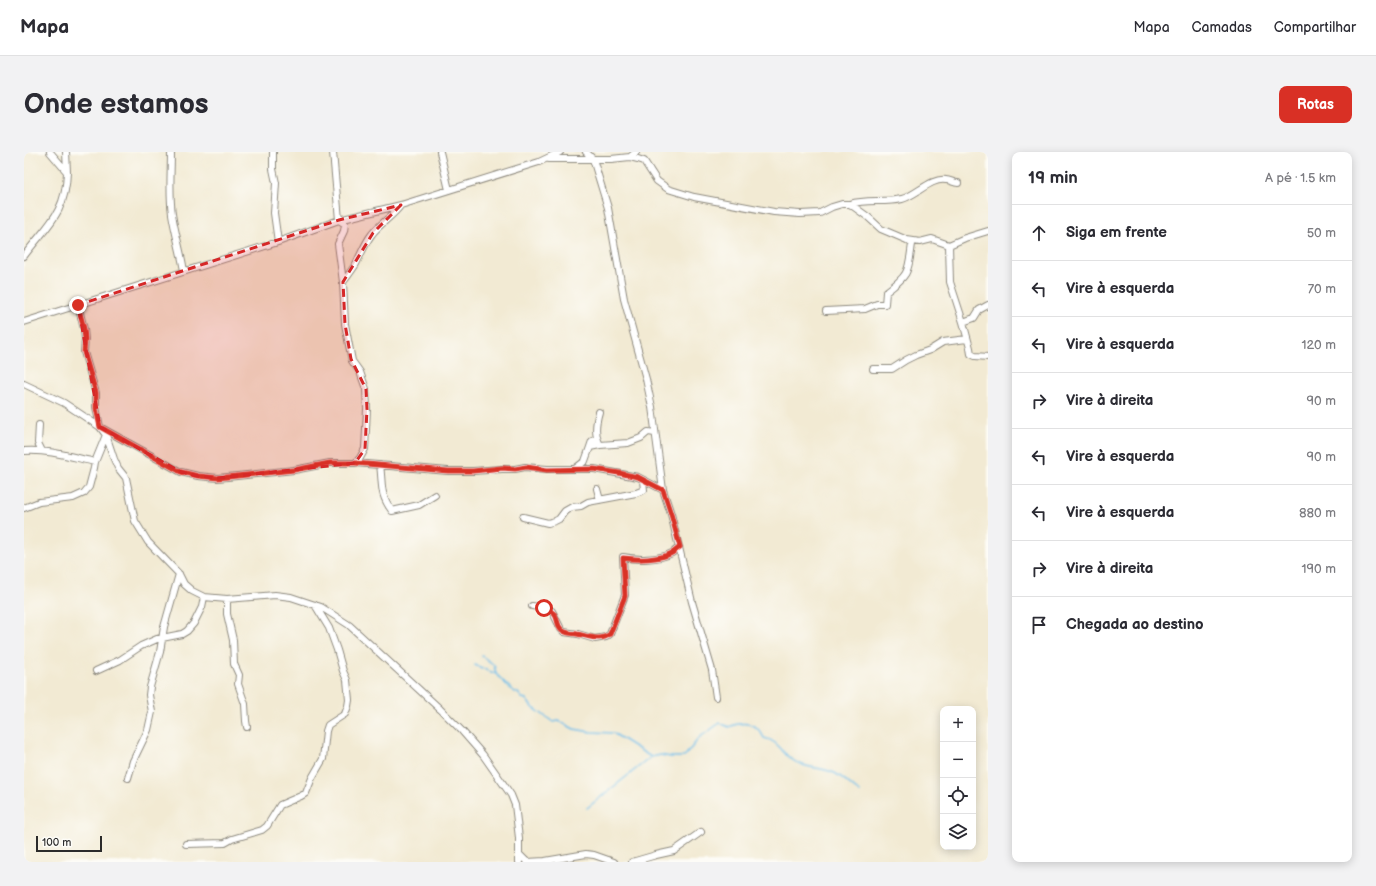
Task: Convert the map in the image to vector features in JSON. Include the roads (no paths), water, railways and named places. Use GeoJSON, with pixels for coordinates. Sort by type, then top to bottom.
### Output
{"type":"FeatureCollection","features":[{"type":"Feature","properties":{"kind":"street"},"geometry":{"type":"LineString","coordinates":[[50,152],[67,172]]}},
{"type":"Feature","properties":{"kind":"street"},"geometry":{"type":"LineString","coordinates":[[24,256],[44,232],[59,210],[66,192],[66,152]]}},
{"type":"Feature","properties":{"kind":"street"},"geometry":{"type":"LineString","coordinates":[[171,152],[170,189],[172,215],[184,271]]}},
{"type":"Feature","properties":{"kind":"street"},"geometry":{"type":"LineString","coordinates":[[273,152],[273,169],[276,183],[274,213],[278,242]]}},
{"type":"Feature","properties":{"kind":"street"},"geometry":{"type":"LineString","coordinates":[[333,152],[339,220]]}},
{"type":"Feature","properties":{"kind":"street"},"geometry":{"type":"LineString","coordinates":[[440,152],[449,190]]}},
{"type":"Feature","properties":{"kind":"street"},"geometry":{"type":"LineString","coordinates":[[24,322],[278,242],[339,220],[401,205],[547,159],[560,152]]}},
{"type":"Feature","properties":{"kind":"street"},"geometry":{"type":"LineString","coordinates":[[586,152],[594,159],[608,208],[624,299],[646,378],[652,406],[663,490],[680,547],[692,602],[712,670],[716,697]]}},
{"type":"Feature","properties":{"kind":"street"},"geometry":{"type":"LineString","coordinates":[[630,157],[636,152]]}},
{"type":"Feature","properties":{"kind":"street"},"geometry":{"type":"LineString","coordinates":[[547,159],[630,157],[644,161],[658,181],[668,189],[694,197],[774,212],[800,214],[820,213],[837,206],[860,201],[879,202],[902,199],[918,192],[929,184],[941,180],[958,183]]}},
{"type":"Feature","properties":{"kind":"street"},"geometry":{"type":"LineString","coordinates":[[850,204],[868,217],[881,230],[907,240],[920,242],[932,240],[949,245],[988,231]]}},
{"type":"Feature","properties":{"kind":"street"},"geometry":{"type":"LineString","coordinates":[[343,282],[355,266],[373,233],[401,205]]}},
{"type":"Feature","properties":{"kind":"street"},"geometry":{"type":"LineString","coordinates":[[339,220],[345,224],[344,231],[338,244],[343,282],[344,321],[352,361],[360,372],[366,389],[367,409],[365,449],[355,463]]}},
{"type":"Feature","properties":{"kind":"street"},"geometry":{"type":"LineString","coordinates":[[826,312],[865,309],[876,304],[885,304],[886,292],[907,274],[912,244],[907,240]]}},
{"type":"Feature","properties":{"kind":"street"},"geometry":{"type":"LineString","coordinates":[[949,245],[950,282],[972,354],[975,356],[988,357]]}},
{"type":"Feature","properties":{"kind":"street"},"geometry":{"type":"LineString","coordinates":[[78,305],[84,329],[84,352],[96,393],[96,408],[100,427],[106,435],[118,468],[126,478],[136,521],[148,542],[179,574],[184,584],[192,591],[204,597],[227,599],[275,595],[291,597],[321,607],[349,625],[440,709],[483,755],[515,805],[519,838],[518,862]]}},
{"type":"Feature","properties":{"kind":"street"},"geometry":{"type":"LineString","coordinates":[[963,322],[974,318],[982,308],[988,305]]}},
{"type":"Feature","properties":{"kind":"street"},"geometry":{"type":"LineString","coordinates":[[873,369],[892,369],[916,354],[930,350],[943,342],[967,339]]}},
{"type":"Feature","properties":{"kind":"street"},"geometry":{"type":"LineString","coordinates":[[24,384],[64,403],[100,427],[181,472],[198,476],[218,478],[294,470],[330,463],[355,463],[448,471],[473,471],[502,468],[515,469],[526,467],[547,470],[594,469],[638,477],[643,481],[663,490]]}},
{"type":"Feature","properties":{"kind":"street"},"geometry":{"type":"LineString","coordinates":[[599,412],[596,422],[599,443]]}},
{"type":"Feature","properties":{"kind":"street"},"geometry":{"type":"LineString","coordinates":[[39,425],[38,443],[42,451]]}},
{"type":"Feature","properties":{"kind":"street"},"geometry":{"type":"LineString","coordinates":[[574,470],[584,463],[592,441],[599,443],[628,443],[641,438],[648,432],[655,430]]}},
{"type":"Feature","properties":{"kind":"street"},"geometry":{"type":"LineString","coordinates":[[24,508],[39,502],[73,498],[84,493],[89,487],[95,462],[106,435]]}},
{"type":"Feature","properties":{"kind":"street"},"geometry":{"type":"LineString","coordinates":[[24,451],[57,453],[95,462]]}},
{"type":"Feature","properties":{"kind":"street"},"geometry":{"type":"LineString","coordinates":[[380,466],[382,491],[386,503],[392,511],[419,505],[435,495]]}},
{"type":"Feature","properties":{"kind":"street"},"geometry":{"type":"LineString","coordinates":[[643,481],[644,490]]}},
{"type":"Feature","properties":{"kind":"street"},"geometry":{"type":"LineString","coordinates":[[523,518],[548,523],[559,519],[569,508],[582,506],[588,502],[636,493],[653,485]]}},
{"type":"Feature","properties":{"kind":"street"},"geometry":{"type":"LineString","coordinates":[[597,489],[600,500]]}},
{"type":"Feature","properties":{"kind":"street"},"geometry":{"type":"LineString","coordinates":[[532,606],[552,611],[564,632],[595,639],[606,637],[610,634],[625,596],[623,558],[637,559],[659,557],[672,553],[680,547]]}},
{"type":"Feature","properties":{"kind":"street"},"geometry":{"type":"LineString","coordinates":[[128,778],[133,761],[148,730],[152,712],[150,687],[164,627],[179,574]]}},
{"type":"Feature","properties":{"kind":"street"},"geometry":{"type":"LineString","coordinates":[[96,671],[120,660],[141,646],[162,638],[182,634],[190,628],[202,607],[204,597]]}},
{"type":"Feature","properties":{"kind":"street"},"geometry":{"type":"LineString","coordinates":[[227,599],[227,614],[233,640],[234,664],[238,675],[238,684],[245,704],[247,727]]}},
{"type":"Feature","properties":{"kind":"street"},"geometry":{"type":"LineString","coordinates":[[186,844],[225,843],[232,839],[262,830],[267,826],[280,805],[306,793],[312,778],[323,759],[328,724],[344,714],[349,700],[347,680],[337,650],[329,628],[315,605]]}},
{"type":"Feature","properties":{"kind":"street"},"geometry":{"type":"LineString","coordinates":[[632,862],[674,851],[701,832]]}},
{"type":"Feature","properties":{"kind":"street"},"geometry":{"type":"LineString","coordinates":[[519,854],[527,862],[545,861],[586,854],[594,855],[614,862]]}},
{"type":"Feature","properties":{"kind":"waterway"},"geometry":{"type":"LineString","coordinates":[[482,656],[494,665],[496,674]]}},
{"type":"Feature","properties":{"kind":"waterway"},"geometry":{"type":"LineString","coordinates":[[475,665],[496,674],[513,691],[518,693],[522,698],[526,699],[531,706],[553,722],[559,721],[574,729],[591,732],[613,733],[651,757]]}},
{"type":"Feature","properties":{"kind":"waterway"},"geometry":{"type":"LineString","coordinates":[[587,808],[651,757],[661,755],[670,757],[684,757],[700,737],[720,723],[729,727],[739,724],[749,724],[754,726],[764,738],[769,739],[776,744],[791,759],[806,766],[827,770],[836,774],[860,792]]}}]}
